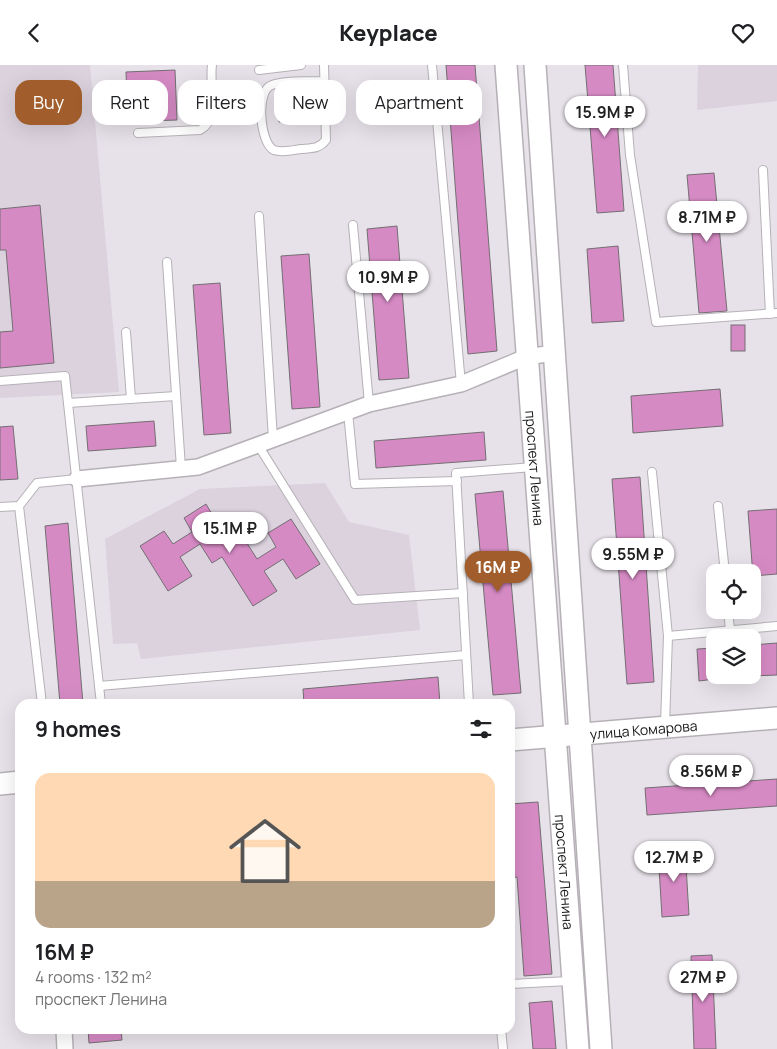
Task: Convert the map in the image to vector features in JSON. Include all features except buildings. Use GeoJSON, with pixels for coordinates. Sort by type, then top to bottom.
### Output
{"type":"FeatureCollection","features":[{"type":"Feature","properties":{"kind":"street","name":"проспект Ленина"},"geometry":{"type":"LineString","coordinates":[[506,65],[578,1049]]}},
{"type":"Feature","properties":{"kind":"street","name":"проспект Ленина"},"geometry":{"type":"LineString","coordinates":[[535,65],[601,1049]]}},
{"type":"Feature","properties":{"kind":"street"},"geometry":{"type":"LineString","coordinates":[[77,479],[198,467],[369,404],[461,384],[526,357],[554,353]]}},
{"type":"Feature","properties":{"kind":"street","name":"улица Комарова"},"geometry":{"type":"LineString","coordinates":[[515,740],[777,718]]}},
{"type":"Feature","properties":{"kind":"street"},"geometry":{"type":"LineString","coordinates":[[0,784],[15,782]]}},
{"type":"Feature","properties":{"kind":"street"},"geometry":{"type":"LineString","coordinates":[[64,1034],[65,1049]]}},
{"type":"Feature","properties":{"kind":"lane"},"geometry":{"type":"LineString","coordinates":[[138,133],[200,130],[205,128],[212,115],[212,65]]}},
{"type":"Feature","properties":{"kind":"lane"},"geometry":{"type":"LineString","coordinates":[[259,70],[301,65]]}},
{"type":"Feature","properties":{"kind":"lane"},"geometry":{"type":"LineString","coordinates":[[323,80],[324,65]]}},
{"type":"Feature","properties":{"kind":"lane"},"geometry":{"type":"LineString","coordinates":[[432,65],[461,384]]}},
{"type":"Feature","properties":{"kind":"lane"},"geometry":{"type":"LineString","coordinates":[[623,65],[630,155],[656,322],[773,313],[763,170]]}},
{"type":"Feature","properties":{"kind":"lane"},"geometry":{"type":"LineString","coordinates":[[323,81],[327,135],[322,144],[316,148],[277,151],[269,147],[264,138],[262,99],[264,91],[272,85],[323,81]]}},
{"type":"Feature","properties":{"kind":"lane"},"geometry":{"type":"LineString","coordinates":[[259,216],[273,439]]}},
{"type":"Feature","properties":{"kind":"lane"},"geometry":{"type":"LineString","coordinates":[[353,225],[369,404]]}},
{"type":"Feature","properties":{"kind":"lane"},"geometry":{"type":"LineString","coordinates":[[167,262],[181,468]]}},
{"type":"Feature","properties":{"kind":"lane"},"geometry":{"type":"LineString","coordinates":[[126,332],[131,399]]}},
{"type":"Feature","properties":{"kind":"lane"},"geometry":{"type":"LineString","coordinates":[[0,381],[65,376],[100,699]]}},
{"type":"Feature","properties":{"kind":"lane"},"geometry":{"type":"LineString","coordinates":[[68,403],[176,396]]}},
{"type":"Feature","properties":{"kind":"lane"},"geometry":{"type":"LineString","coordinates":[[348,412],[355,484],[457,481]]}},
{"type":"Feature","properties":{"kind":"lane"},"geometry":{"type":"LineString","coordinates":[[258,445],[355,600],[463,593]]}},
{"type":"Feature","properties":{"kind":"lane"},"geometry":{"type":"LineString","coordinates":[[469,699],[456,473],[535,467]]}},
{"type":"Feature","properties":{"kind":"lane"},"geometry":{"type":"LineString","coordinates":[[652,472],[668,636],[665,727]]}},
{"type":"Feature","properties":{"kind":"lane"},"geometry":{"type":"LineString","coordinates":[[41,699],[19,506],[37,483],[77,479]]}},
{"type":"Feature","properties":{"kind":"lane"},"geometry":{"type":"LineString","coordinates":[[0,507],[19,506]]}},
{"type":"Feature","properties":{"kind":"lane"},"geometry":{"type":"LineString","coordinates":[[718,506],[723,564]]}},
{"type":"Feature","properties":{"kind":"lane"},"geometry":{"type":"LineString","coordinates":[[742,629],[777,626]]}},
{"type":"Feature","properties":{"kind":"lane"},"geometry":{"type":"LineString","coordinates":[[668,636],[706,632]]}},
{"type":"Feature","properties":{"kind":"lane"},"geometry":{"type":"LineString","coordinates":[[99,686],[466,655]]}},
{"type":"Feature","properties":{"kind":"lane"},"geometry":{"type":"LineString","coordinates":[[515,984],[573,981]]}},
{"type":"Feature","properties":{"kind":"lane"},"geometry":{"type":"LineString","coordinates":[[502,1034],[503,1049]]}},
{"type":"Feature","properties":{"kind":"shaded area"},"geometry":{"type":"Polygon","coordinates":[[[0,65],[90,65],[92,125],[95,125],[119,392],[0,398],[0,65]]]}},
{"type":"Feature","properties":{"kind":"shaded area"},"geometry":{"type":"Polygon","coordinates":[[[698,65],[777,65],[777,101],[697,110],[698,65]]]}},
{"type":"Feature","properties":{"kind":"shaded area"},"geometry":{"type":"Polygon","coordinates":[[[325,483],[349,522],[409,535],[420,630],[141,659],[137,643],[113,644],[105,539],[200,489],[325,483]]]}}]}
